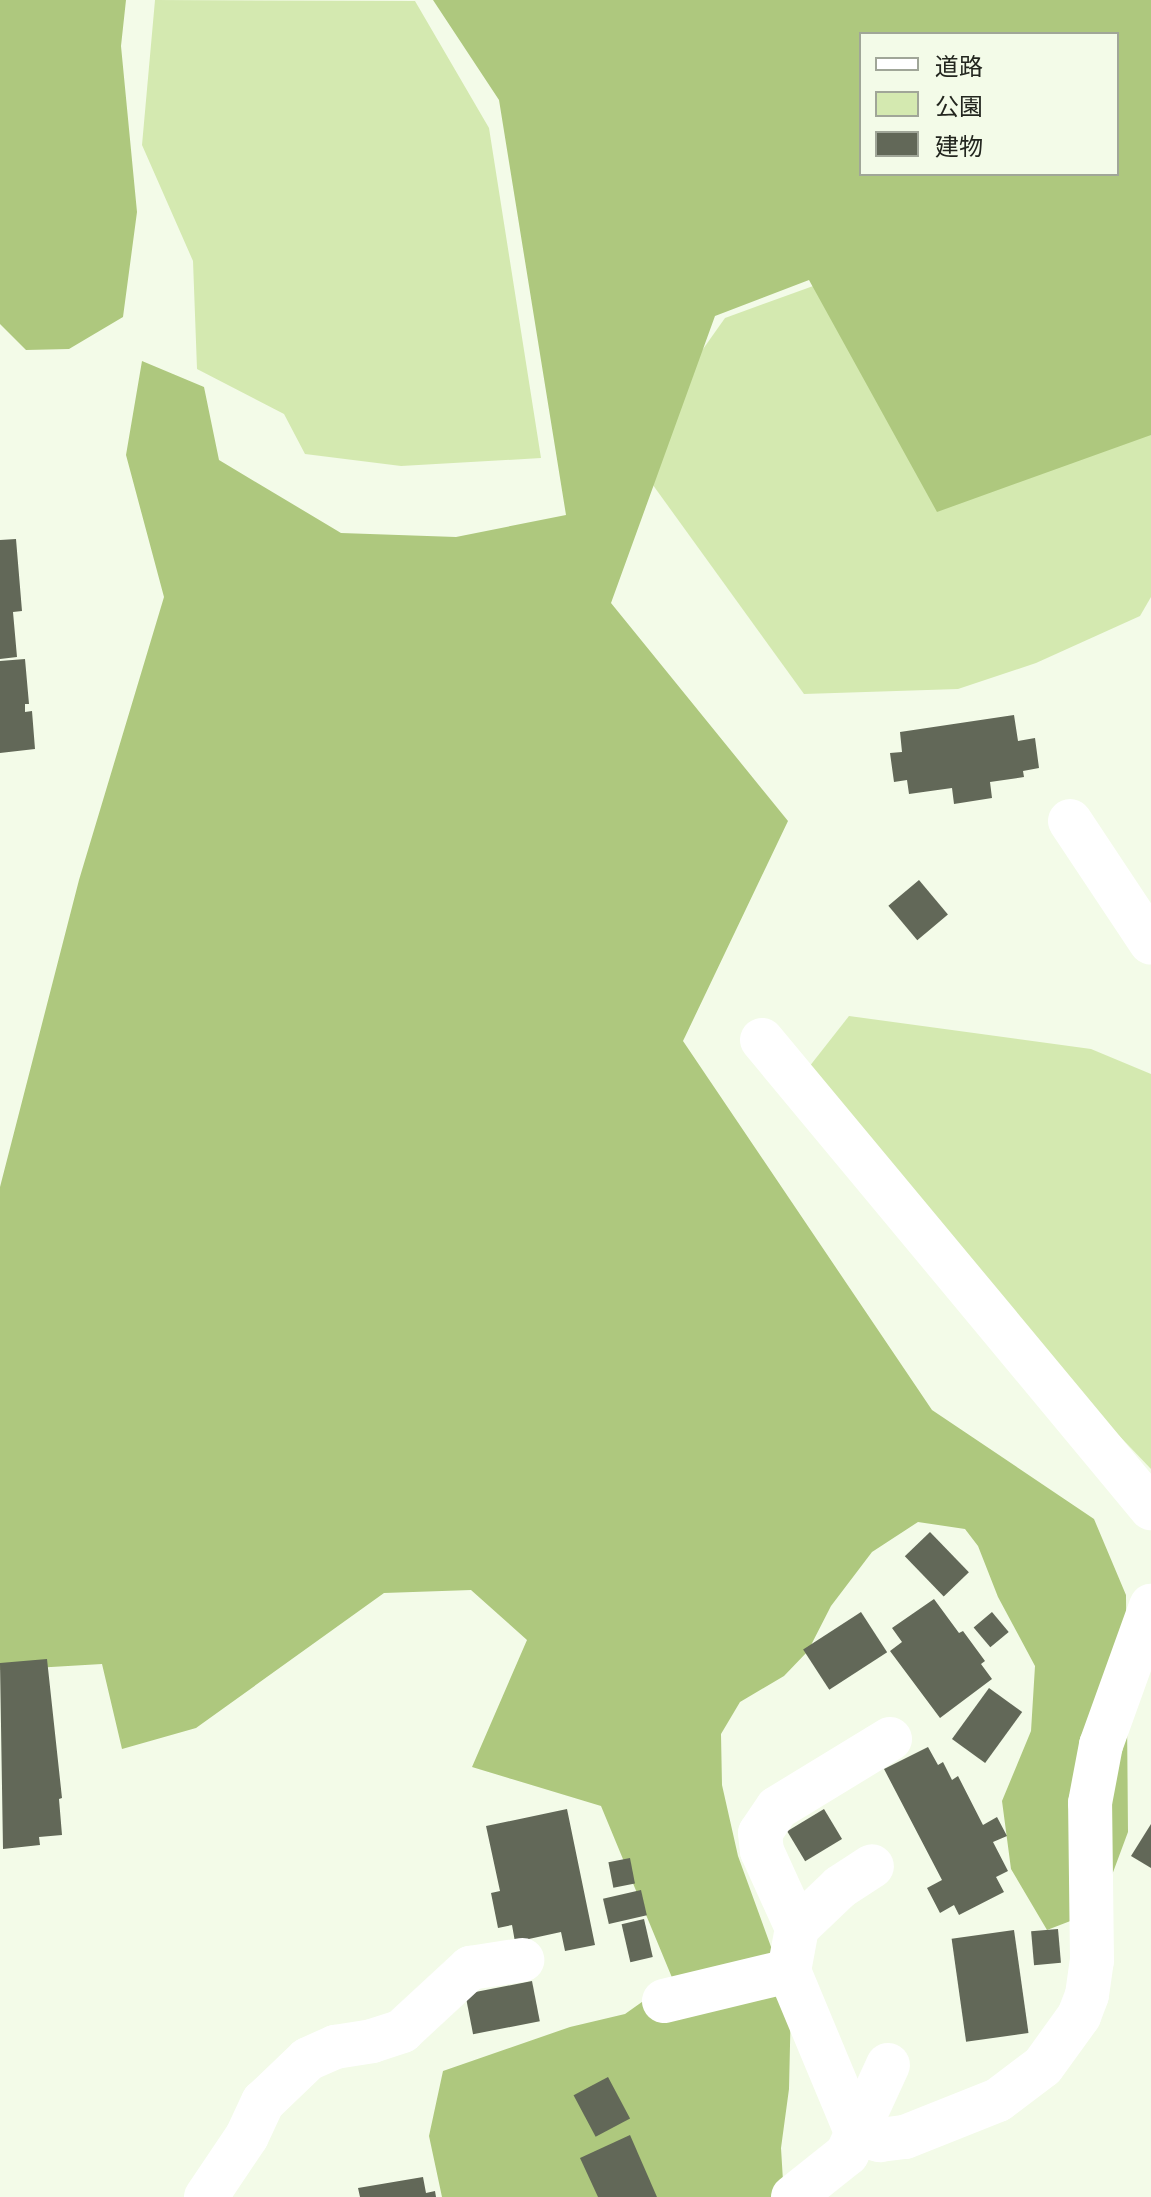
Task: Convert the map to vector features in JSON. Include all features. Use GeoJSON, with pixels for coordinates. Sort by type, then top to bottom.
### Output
{"type":"FeatureCollection","features":[{"type":"Feature","properties":{"kind":"street"},"geometry":{"type":"LineString","coordinates":[[1070,821],[1151,943]]}},
{"type":"Feature","properties":{"kind":"street"},"geometry":{"type":"LineString","coordinates":[[762,1040],[1151,1508]]}},
{"type":"Feature","properties":{"kind":"street"},"geometry":{"type":"LineString","coordinates":[[857,2134],[880,2140],[905,2137],[998,2100],[1043,2066],[1079,2016],[1087,1995],[1092,1961],[1093,1880],[1089,1852],[1092,1789],[1101,1745],[1151,1606]]}},
{"type":"Feature","properties":{"kind":"street"},"geometry":{"type":"LineString","coordinates":[[797,1928],[762,1851],[760,1833],[777,1808],[890,1739]]}},
{"type":"Feature","properties":{"kind":"street"},"geometry":{"type":"LineString","coordinates":[[857,2134],[789,1971],[789,1955],[797,1928],[840,1887],[872,1866]]}},
{"type":"Feature","properties":{"kind":"street"},"geometry":{"type":"LineString","coordinates":[[206,2197],[247,2136],[263,2102],[308,2059],[335,2047],[402,2031],[470,1968],[522,1960]]}},
{"type":"Feature","properties":{"kind":"street"},"geometry":{"type":"LineString","coordinates":[[664,2001],[789,1971]]}},
{"type":"Feature","properties":{"kind":"street"},"geometry":{"type":"LineString","coordinates":[[793,2197],[847,2154],[888,2065]]}},
{"type":"Feature","properties":{"kind":"green space"},"geometry":{"type":"Polygon","coordinates":[[[0,0],[126,0],[121,46],[137,212],[123,317],[69,349],[26,350],[0,324],[0,0]]]}},
{"type":"Feature","properties":{"kind":"green space"},"geometry":{"type":"Polygon","coordinates":[[[155,0],[415,1],[489,128],[541,458],[401,466],[305,454],[284,414],[197,369],[193,261],[142,145],[155,0]]]}},
{"type":"Feature","properties":{"kind":"green space"},"geometry":{"type":"Polygon","coordinates":[[[433,0],[1151,0],[1151,435],[937,512],[809,280],[715,316],[611,603],[788,821],[683,1041],[932,1410],[1094,1519],[1126,1595],[1128,1832],[1099,1910],[1047,1930],[1011,1869],[1002,1801],[1031,1731],[1035,1666],[998,1597],[978,1546],[965,1529],[918,1522],[872,1552],[831,1606],[808,1651],[784,1676],[740,1702],[721,1734],[722,1785],[738,1856],[791,2002],[789,2089],[781,2148],[784,2197],[442,2197],[429,2136],[443,2071],[570,2027],[625,2014],[673,1980],[601,1806],[472,1767],[527,1640],[471,1590],[384,1593],[196,1728],[122,1749],[102,1664],[0,1670],[0,1187],[79,880],[164,597],[126,455],[142,361],[204,387],[219,460],[341,533],[456,537],[566,515],[499,100],[433,0]]]}},
{"type":"Feature","properties":{"kind":"green space"},"geometry":{"type":"Polygon","coordinates":[[[816,285],[1151,420],[1151,597],[1140,616],[1036,663],[958,689],[804,694],[637,463],[662,407],[725,318],[816,285]]]}},
{"type":"Feature","properties":{"kind":"green space"},"geometry":{"type":"Polygon","coordinates":[[[849,1016],[1091,1049],[1151,1074],[1151,1469],[808,1111],[809,1067],[849,1016]]]}},
{"type":"Feature","properties":{"kind":"building"},"geometry":{"type":"Polygon","coordinates":[[[16,539],[22,611],[13,612],[17,657],[0,659],[0,540],[16,539]]]}},
{"type":"Feature","properties":{"kind":"building"},"geometry":{"type":"Polygon","coordinates":[[[25,659],[29,704],[25,704],[25,712],[32,711],[35,749],[0,753],[0,661],[25,659]]]}},
{"type":"Feature","properties":{"kind":"building"},"geometry":{"type":"Polygon","coordinates":[[[1014,715],[1018,741],[1035,738],[1039,768],[1023,771],[1024,777],[990,782],[992,798],[954,804],[952,788],[909,794],[907,780],[894,782],[890,753],[902,752],[900,732],[1014,715]]]}},
{"type":"Feature","properties":{"kind":"building"},"geometry":{"type":"Polygon","coordinates":[[[919,880],[948,914],[917,940],[888,906],[919,880]]]}},
{"type":"Feature","properties":{"kind":"building"},"geometry":{"type":"Polygon","coordinates":[[[930,1532],[969,1572],[944,1597],[905,1556],[930,1532]]]}},
{"type":"Feature","properties":{"kind":"building"},"geometry":{"type":"Polygon","coordinates":[[[934,1599],[985,1661],[981,1664],[992,1679],[940,1718],[890,1651],[902,1642],[892,1628],[934,1599]]]}},
{"type":"Feature","properties":{"kind":"building"},"geometry":{"type":"Polygon","coordinates":[[[861,1612],[887,1652],[829,1690],[803,1650],[861,1612]]]}},
{"type":"Feature","properties":{"kind":"building"},"geometry":{"type":"Polygon","coordinates":[[[992,1612],[1009,1632],[990,1647],[974,1627],[992,1612]]]}},
{"type":"Feature","properties":{"kind":"building"},"geometry":{"type":"Polygon","coordinates":[[[47,1659],[62,1798],[59,1799],[62,1835],[39,1837],[40,1845],[3,1849],[0,1663],[47,1659]]]}},
{"type":"Feature","properties":{"kind":"building"},"geometry":{"type":"Polygon","coordinates":[[[989,1688],[1022,1712],[985,1763],[952,1739],[989,1688]]]}},
{"type":"Feature","properties":{"kind":"building"},"geometry":{"type":"Polygon","coordinates":[[[928,1747],[938,1765],[943,1762],[952,1780],[958,1776],[983,1825],[997,1817],[1007,1836],[993,1842],[1008,1871],[996,1877],[1004,1892],[959,1915],[954,1905],[940,1913],[927,1888],[942,1880],[884,1769],[928,1747]]]}},
{"type":"Feature","properties":{"kind":"building"},"geometry":{"type":"Polygon","coordinates":[[[567,1809],[595,1945],[565,1951],[561,1932],[515,1942],[512,1925],[498,1928],[491,1893],[500,1891],[486,1826],[567,1809]]]}},
{"type":"Feature","properties":{"kind":"building"},"geometry":{"type":"Polygon","coordinates":[[[824,1809],[842,1839],[805,1861],[787,1831],[824,1809]]]}},
{"type":"Feature","properties":{"kind":"building"},"geometry":{"type":"Polygon","coordinates":[[[1151,1824],[1151,1868],[1131,1856],[1151,1824]]]}},
{"type":"Feature","properties":{"kind":"building"},"geometry":{"type":"Polygon","coordinates":[[[630,1858],[635,1884],[613,1888],[608,1862],[630,1858]]]}},
{"type":"Feature","properties":{"kind":"building"},"geometry":{"type":"Polygon","coordinates":[[[641,1890],[647,1915],[609,1924],[603,1899],[641,1890]]]}},
{"type":"Feature","properties":{"kind":"building"},"geometry":{"type":"Polygon","coordinates":[[[644,1919],[653,1957],[630,1962],[622,1924],[644,1919]]]}},
{"type":"Feature","properties":{"kind":"building"},"geometry":{"type":"Polygon","coordinates":[[[1058,1929],[1061,1963],[1034,1965],[1031,1931],[1058,1929]]]}},
{"type":"Feature","properties":{"kind":"building"},"geometry":{"type":"Polygon","coordinates":[[[1014,1930],[1028,2033],[966,2042],[952,1939],[1014,1930]]]}},
{"type":"Feature","properties":{"kind":"building"},"geometry":{"type":"Polygon","coordinates":[[[532,1981],[540,2021],[473,2034],[465,1994],[532,1981]]]}},
{"type":"Feature","properties":{"kind":"building"},"geometry":{"type":"Polygon","coordinates":[[[608,2077],[630,2118],[596,2137],[574,2095],[608,2077]]]}},
{"type":"Feature","properties":{"kind":"building"},"geometry":{"type":"Polygon","coordinates":[[[630,2135],[657,2197],[598,2197],[580,2158],[630,2135]]]}},
{"type":"Feature","properties":{"kind":"building"},"geometry":{"type":"Polygon","coordinates":[[[423,2177],[426,2193],[435,2191],[436,2197],[360,2197],[358,2188],[423,2177]]]}}]}
